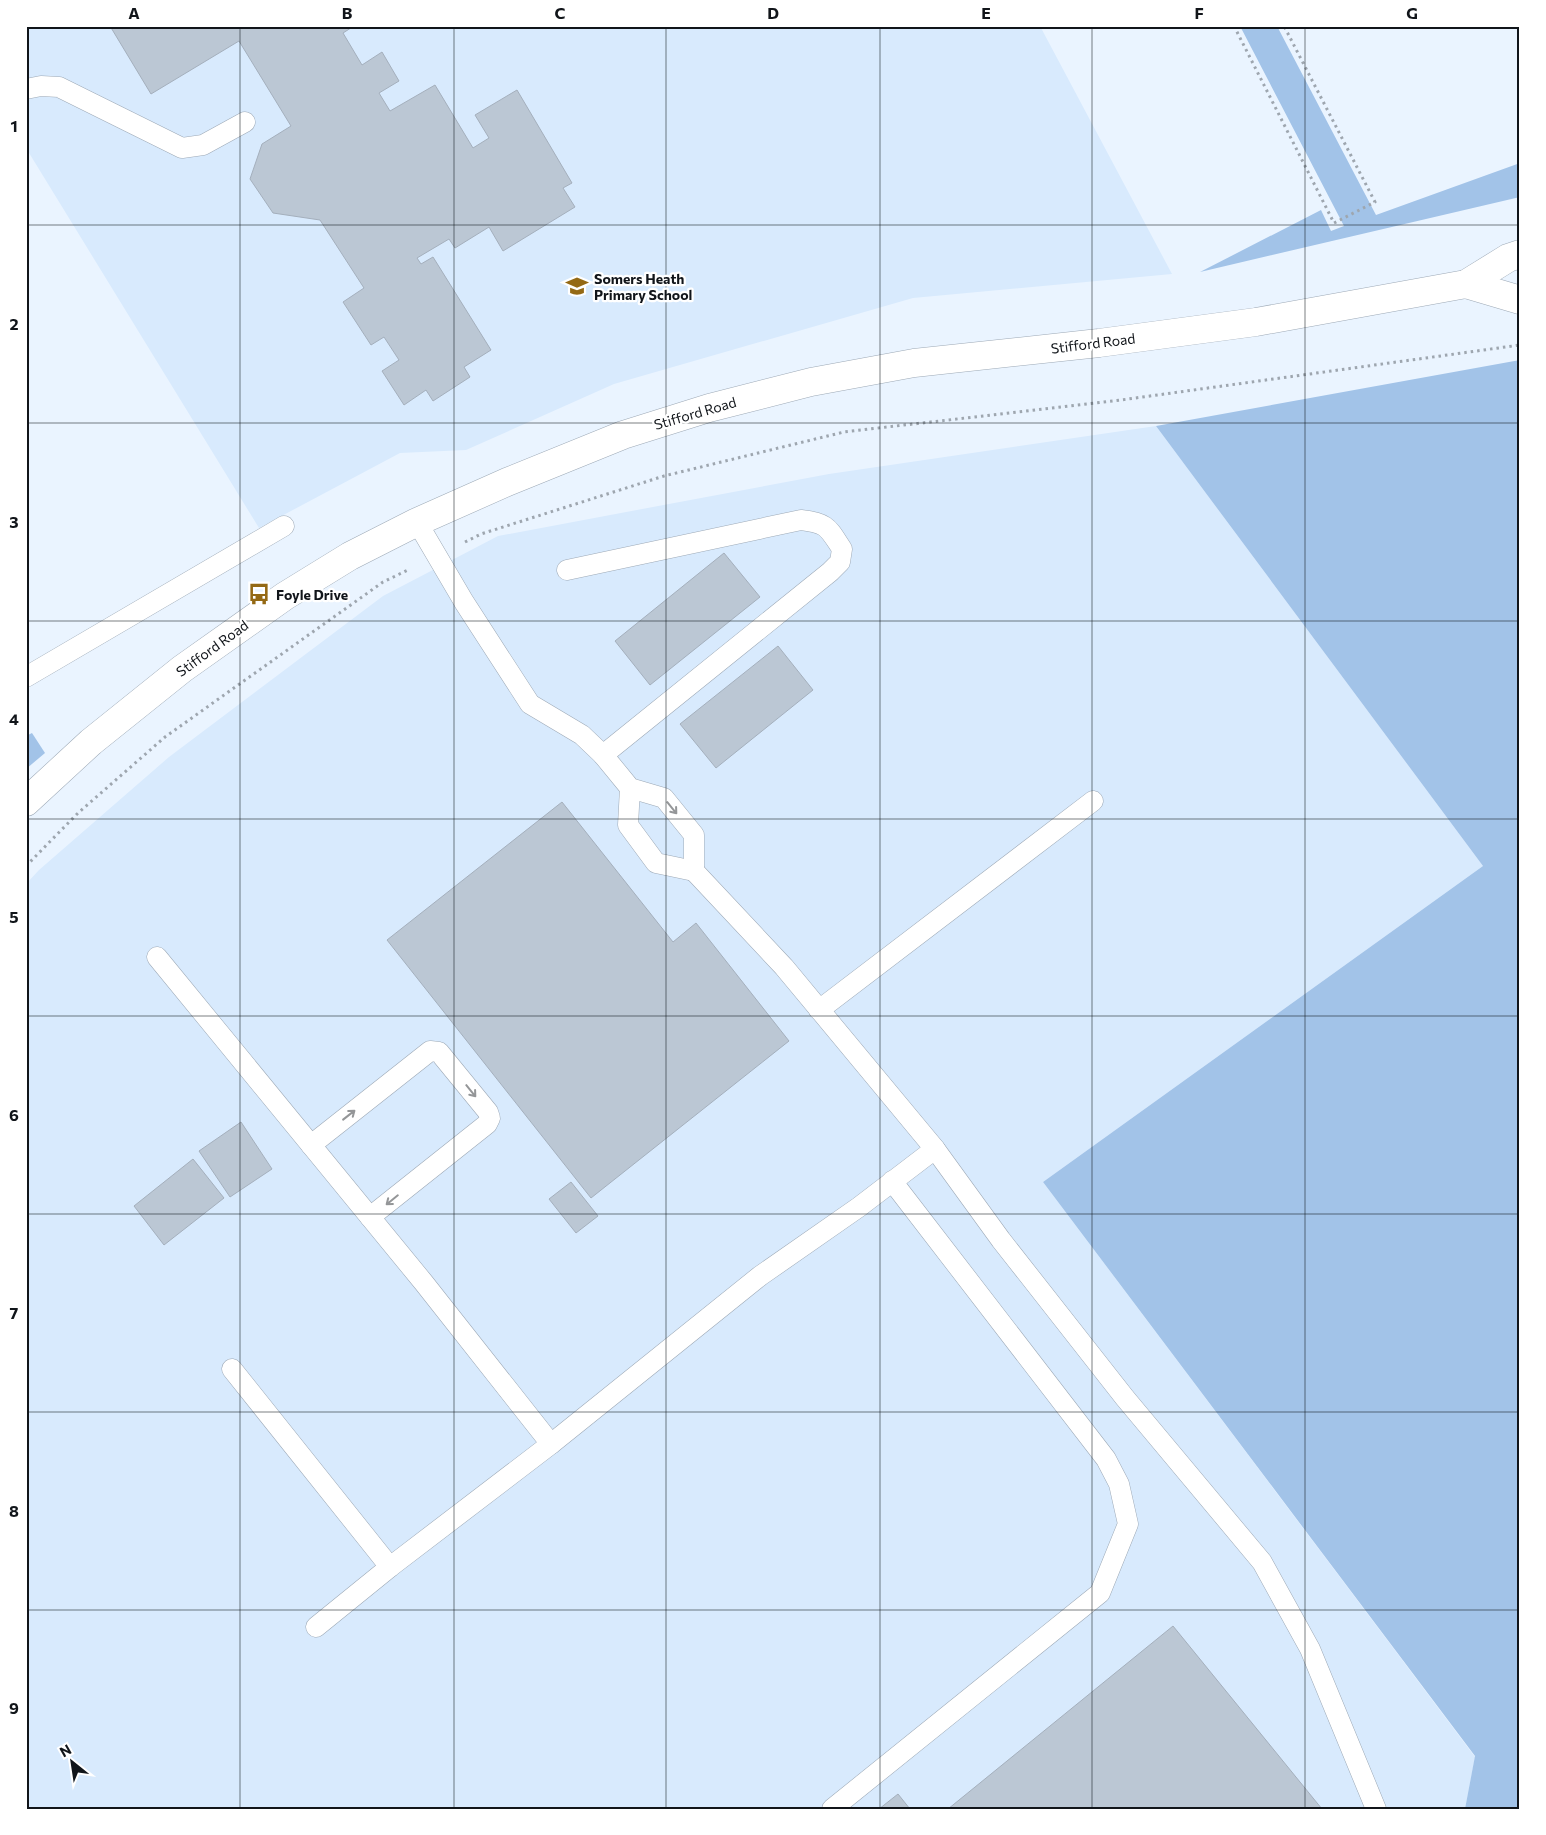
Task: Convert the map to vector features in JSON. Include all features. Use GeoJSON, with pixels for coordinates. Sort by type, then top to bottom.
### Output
{"type":"FeatureCollection","features":[{"type":"Feature","properties":{"kind":"main road","name":"Stifford Road"},"geometry":{"type":"LineString","coordinates":[[26,802],[91,742],[182,669],[284,596],[350,556],[417,522],[507,482],[623,435],[709,408],[811,382],[914,363],[1099,344],[1256,322],[1466,284],[1508,258],[1520,254]]}},
{"type":"Feature","properties":{"kind":"main road","name":"Stifford Road"},"geometry":{"type":"LineString","coordinates":[[1466,284],[1520,300]]}},
{"type":"Feature","properties":{"kind":"lane"},"geometry":{"type":"LineString","coordinates":[[26,89],[42,86],[59,87],[182,148],[203,145],[245,122]]}},
{"type":"Feature","properties":{"kind":"lane"},"geometry":{"type":"LineString","coordinates":[[567,570],[802,520],[820,522],[842,549],[840,562],[830,572],[603,755]]}},
{"type":"Feature","properties":{"kind":"lane"},"geometry":{"type":"LineString","coordinates":[[417,522],[530,704],[582,735],[603,755],[630,788],[664,798],[694,835],[694,871]]}},
{"type":"Feature","properties":{"kind":"lane"},"geometry":{"type":"LineString","coordinates":[[26,677],[284,526]]}},
{"type":"Feature","properties":{"kind":"lane"},"geometry":{"type":"LineString","coordinates":[[630,788],[628,825],[656,863],[694,871],[784,967],[935,1149],[1002,1240],[1120,1390],[1262,1562],[1310,1649],[1376,1809]]}},
{"type":"Feature","properties":{"kind":"lane"},"geometry":{"type":"LineString","coordinates":[[819,1010],[1093,801]]}},
{"type":"Feature","properties":{"kind":"lane"},"geometry":{"type":"LineString","coordinates":[[157,957],[551,1444]]}},
{"type":"Feature","properties":{"kind":"lane"},"geometry":{"type":"LineString","coordinates":[[311,1145],[430,1051],[440,1052],[488,1112],[490,1118],[487,1124],[370,1218]]}},
{"type":"Feature","properties":{"kind":"lane"},"geometry":{"type":"LineString","coordinates":[[316,1627],[390,1567],[551,1444],[760,1276],[859,1208],[935,1149]]}},
{"type":"Feature","properties":{"kind":"lane"},"geometry":{"type":"LineString","coordinates":[[832,1809],[1100,1592],[1117,1555],[1128,1524],[1119,1484],[1106,1459],[892,1181]]}},
{"type":"Feature","properties":{"kind":"lane"},"geometry":{"type":"LineString","coordinates":[[232,1369],[390,1567]]}},
{"type":"Feature","properties":{"kind":"path"},"geometry":{"type":"LineString","coordinates":[[1234,26],[1334,223],[1375,202],[1284,26]]}},
{"type":"Feature","properties":{"kind":"path"},"geometry":{"type":"LineString","coordinates":[[481,534],[664,476],[844,432],[1121,400],[1520,345]]}},
{"type":"Feature","properties":{"kind":"path"},"geometry":{"type":"LineString","coordinates":[[26,866],[78,813],[166,737],[383,582]]}},
{"type":"Feature","properties":{"kind":"shaded area","name":"Somers Heath Primary School"},"geometry":{"type":"Polygon","coordinates":[[[26,26],[1040,26],[1172,274],[913,298],[614,384],[466,450],[400,453],[259,528],[26,148],[26,26]]]}},
{"type":"Feature","properties":{"kind":"shaded area"},"geometry":{"type":"Polygon","coordinates":[[[1240,26],[1277,26],[1376,215],[1520,163],[1520,197],[1200,272],[1321,210],[1331,231],[1344,226],[1240,26]]]}},
{"type":"Feature","properties":{"kind":"shaded area"},"geometry":{"type":"Polygon","coordinates":[[[1520,360],[1520,1809],[1465,1809],[1475,1756],[1043,1182],[1483,866],[1156,426],[1520,360]]]}},
{"type":"Feature","properties":{"kind":"shaded area"},"geometry":{"type":"Polygon","coordinates":[[[1156,426],[1483,866],[1043,1182],[1475,1757],[1465,1809],[26,1809],[26,884],[39,870],[169,757],[383,596],[498,536],[829,474],[1156,426]]]}},
{"type":"Feature","properties":{"kind":"shaded area"},"geometry":{"type":"Polygon","coordinates":[[[32,733],[45,753],[26,769],[26,736],[32,733]]]}},
{"type":"Feature","properties":{"kind":"building"},"geometry":{"type":"Polygon","coordinates":[[[110,26],[354,26],[343,33],[362,65],[382,52],[399,81],[379,93],[390,111],[435,85],[473,148],[489,138],[475,115],[517,90],[572,183],[563,188],[575,207],[503,251],[489,227],[455,248],[449,239],[417,258],[421,264],[433,257],[491,350],[464,367],[470,377],[433,401],[426,390],[404,405],[382,371],[399,360],[384,337],[371,345],[343,302],[364,288],[320,220],[273,213],[250,179],[262,144],[291,126],[239,41],[151,94],[110,26]]]}},
{"type":"Feature","properties":{"kind":"building"},"geometry":{"type":"Polygon","coordinates":[[[724,553],[760,597],[650,685],[615,641],[724,553]]]}},
{"type":"Feature","properties":{"kind":"building"},"geometry":{"type":"Polygon","coordinates":[[[778,646],[813,690],[716,768],[680,724],[778,646]]]}},
{"type":"Feature","properties":{"kind":"building"},"geometry":{"type":"Polygon","coordinates":[[[562,802],[673,942],[696,923],[789,1041],[591,1198],[387,940],[562,802]]]}},
{"type":"Feature","properties":{"kind":"building"},"geometry":{"type":"Polygon","coordinates":[[[241,1122],[272,1169],[230,1197],[199,1151],[241,1122]]]}},
{"type":"Feature","properties":{"kind":"building"},"geometry":{"type":"Polygon","coordinates":[[[193,1159],[224,1198],[164,1245],[134,1206],[193,1159]]]}},
{"type":"Feature","properties":{"kind":"building"},"geometry":{"type":"Polygon","coordinates":[[[571,1182],[598,1216],[576,1233],[549,1199],[571,1182]]]}},
{"type":"Feature","properties":{"kind":"building"},"geometry":{"type":"Polygon","coordinates":[[[1173,1626],[1322,1809],[948,1809],[1173,1626]]]}},
{"type":"Feature","properties":{"kind":"building"},"geometry":{"type":"Polygon","coordinates":[[[898,1794],[910,1809],[879,1809],[898,1794]]]}},
{"type":"Feature","properties":{"kind":"place","name":"Somers Heath Primary School"},"geometry":{"type":"Point","coordinates":[577,286]}},
{"type":"Feature","properties":{"kind":"place","name":"Foyle Drive"},"geometry":{"type":"Point","coordinates":[259,594]}}]}
